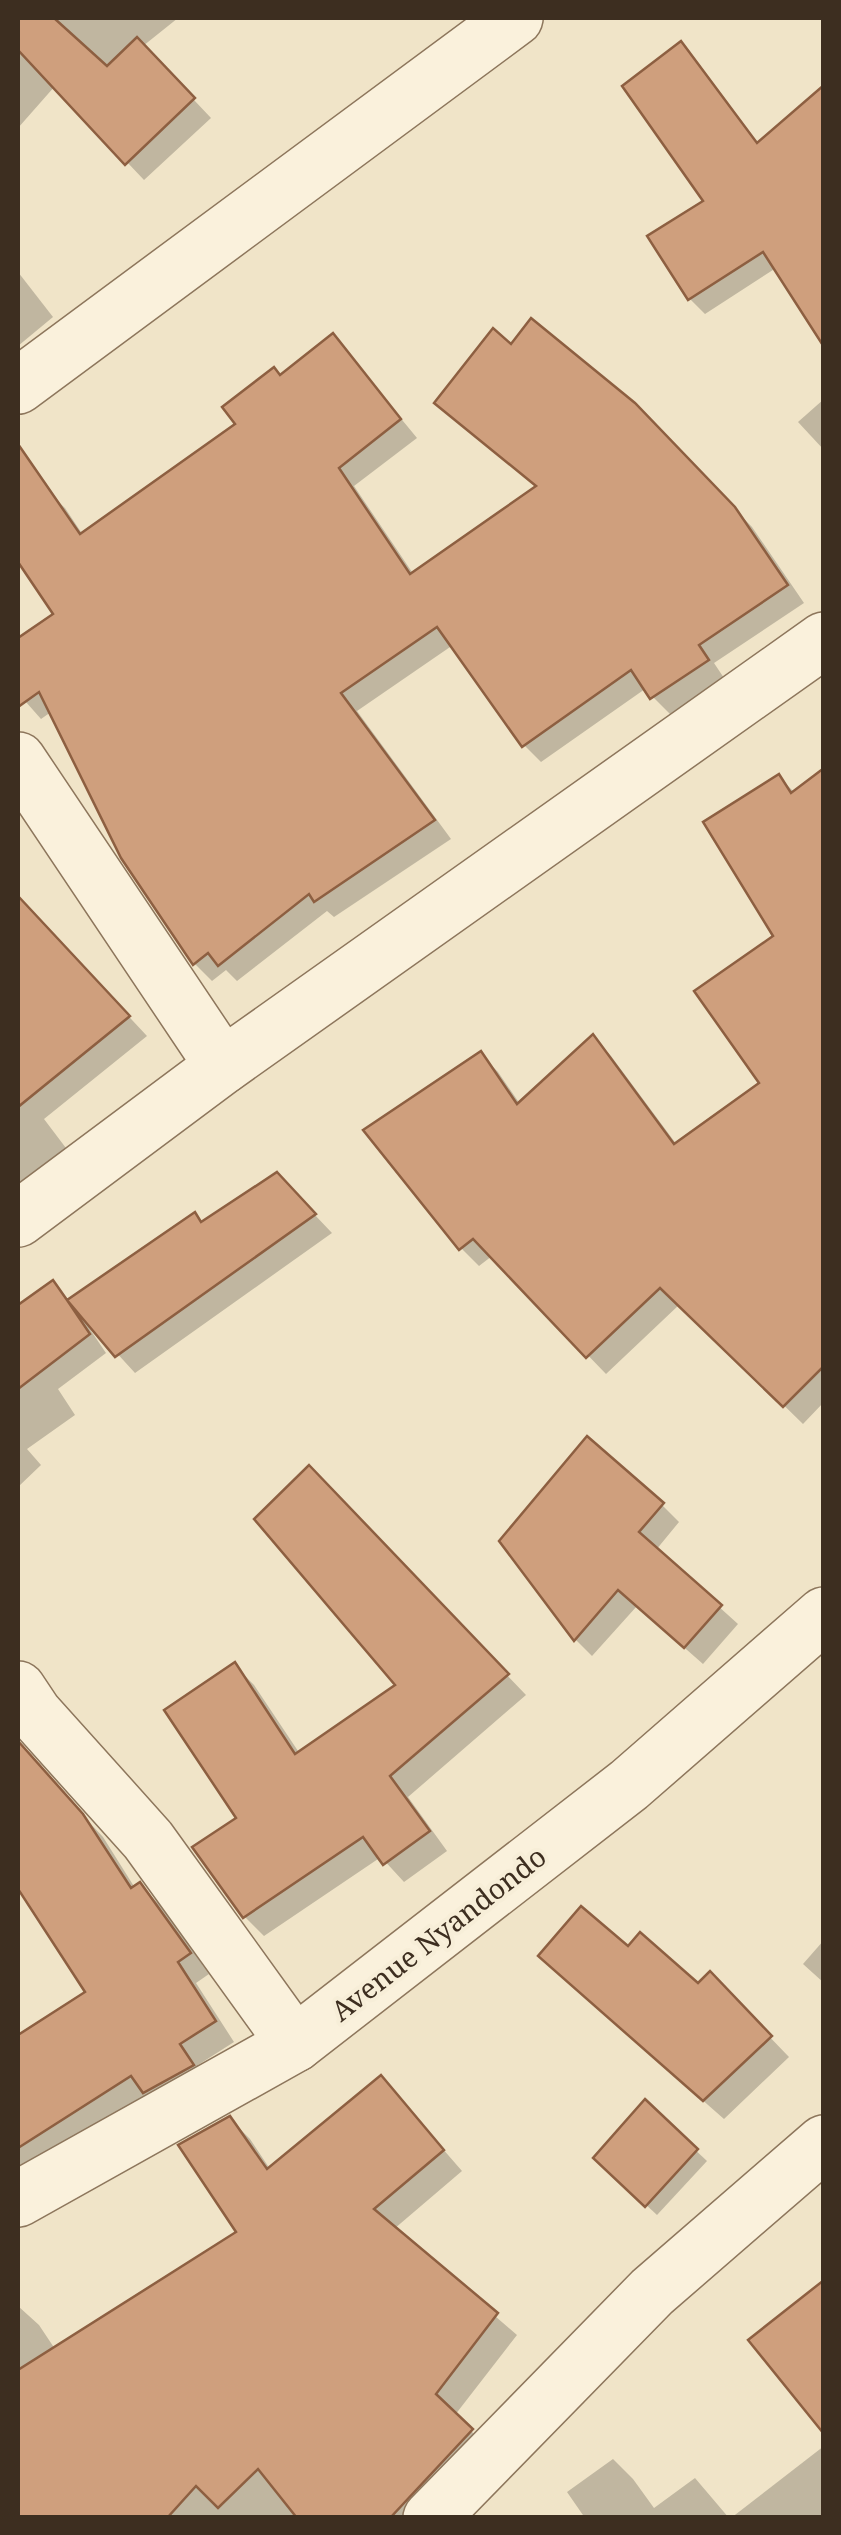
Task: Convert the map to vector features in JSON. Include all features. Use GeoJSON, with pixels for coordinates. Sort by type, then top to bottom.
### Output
{"type":"FeatureCollection","features":[{"type":"Feature","properties":{"kind":"street"},"geometry":{"type":"LineString","coordinates":[[18,386],[515,18]]}},
{"type":"Feature","properties":{"kind":"street"},"geometry":{"type":"LineString","coordinates":[[18,1219],[223,1066],[824,640]]}},
{"type":"Feature","properties":{"kind":"street"},"geometry":{"type":"LineString","coordinates":[[18,760],[223,1066]]}},
{"type":"Feature","properties":{"kind":"street","name":"Avenue Nyandondo"},"geometry":{"type":"LineString","coordinates":[[18,2199],[294,2044],[629,1784],[824,1615]]}},
{"type":"Feature","properties":{"kind":"street"},"geometry":{"type":"LineString","coordinates":[[18,1689],[34,1713],[148,1840],[294,2044]]}},
{"type":"Feature","properties":{"kind":"street"},"geometry":{"type":"LineString","coordinates":[[431,2518],[652,2292],[824,2143]]}},
{"type":"Feature","properties":{"kind":"building"},"geometry":{"type":"Polygon","coordinates":[[[18,18],[54,18],[107,66],[137,37],[195,98],[125,165],[18,50],[18,18]]]}},
{"type":"Feature","properties":{"kind":"building"},"geometry":{"type":"Polygon","coordinates":[[[681,41],[757,143],[824,85],[824,347],[763,252],[688,300],[647,236],[703,201],[622,86],[681,41]]]}},
{"type":"Feature","properties":{"kind":"building"},"geometry":{"type":"Polygon","coordinates":[[[531,318],[635,403],[735,507],[788,585],[699,645],[709,660],[650,699],[631,670],[522,747],[437,627],[341,693],[435,820],[314,902],[309,894],[218,966],[208,953],[193,965],[121,858],[39,692],[18,707],[18,638],[53,614],[18,562],[18,444],[80,534],[235,424],[222,407],[274,367],[280,375],[333,333],[401,419],[339,468],[410,574],[536,486],[434,403],[493,328],[511,344],[531,318]]]}},
{"type":"Feature","properties":{"kind":"building"},"geometry":{"type":"Polygon","coordinates":[[[824,768],[824,1366],[783,1407],[660,1288],[586,1358],[473,1239],[459,1250],[363,1130],[481,1051],[517,1104],[593,1034],[674,1144],[759,1083],[694,991],[773,936],[703,822],[779,774],[791,793],[824,768]]]}},
{"type":"Feature","properties":{"kind":"building"},"geometry":{"type":"Polygon","coordinates":[[[18,896],[130,1016],[18,1107],[18,896]]]}},
{"type":"Feature","properties":{"kind":"building"},"geometry":{"type":"Polygon","coordinates":[[[277,1172],[316,1214],[115,1357],[67,1300],[195,1212],[201,1222],[277,1172]]]}},
{"type":"Feature","properties":{"kind":"building"},"geometry":{"type":"Polygon","coordinates":[[[53,1280],[90,1334],[18,1389],[18,1305],[53,1280]]]}},
{"type":"Feature","properties":{"kind":"building"},"geometry":{"type":"Polygon","coordinates":[[[587,1436],[664,1503],[639,1532],[722,1605],[684,1648],[618,1590],[574,1641],[499,1541],[587,1436]]]}},
{"type":"Feature","properties":{"kind":"building"},"geometry":{"type":"Polygon","coordinates":[[[309,1465],[509,1674],[390,1776],[430,1831],[383,1865],[363,1837],[243,1918],[192,1847],[236,1818],[164,1710],[235,1662],[295,1754],[395,1685],[254,1519],[309,1465]]]}},
{"type":"Feature","properties":{"kind":"building"},"geometry":{"type":"Polygon","coordinates":[[[18,1741],[83,1814],[131,1888],[140,1882],[191,1953],[178,1962],[216,2021],[180,2044],[194,2065],[143,2093],[131,2076],[18,2148],[18,2035],[85,1992],[18,1889],[18,1741]]]}},
{"type":"Feature","properties":{"kind":"building"},"geometry":{"type":"Polygon","coordinates":[[[581,1906],[628,1946],[640,1932],[698,1983],[710,1971],[772,2036],[703,2101],[538,1956],[581,1906]]]}},
{"type":"Feature","properties":{"kind":"building"},"geometry":{"type":"Polygon","coordinates":[[[381,2075],[444,2150],[374,2209],[498,2313],[436,2394],[473,2429],[390,2518],[297,2518],[258,2469],[218,2508],[196,2486],[167,2518],[18,2518],[18,2370],[236,2232],[178,2145],[230,2116],[267,2169],[381,2075]]]}},
{"type":"Feature","properties":{"kind":"building"},"geometry":{"type":"Polygon","coordinates":[[[645,2099],[698,2149],[645,2207],[593,2158],[645,2099]]]}},
{"type":"Feature","properties":{"kind":"building"},"geometry":{"type":"Polygon","coordinates":[[[824,2280],[824,2434],[748,2340],[824,2280]]]}}]}
